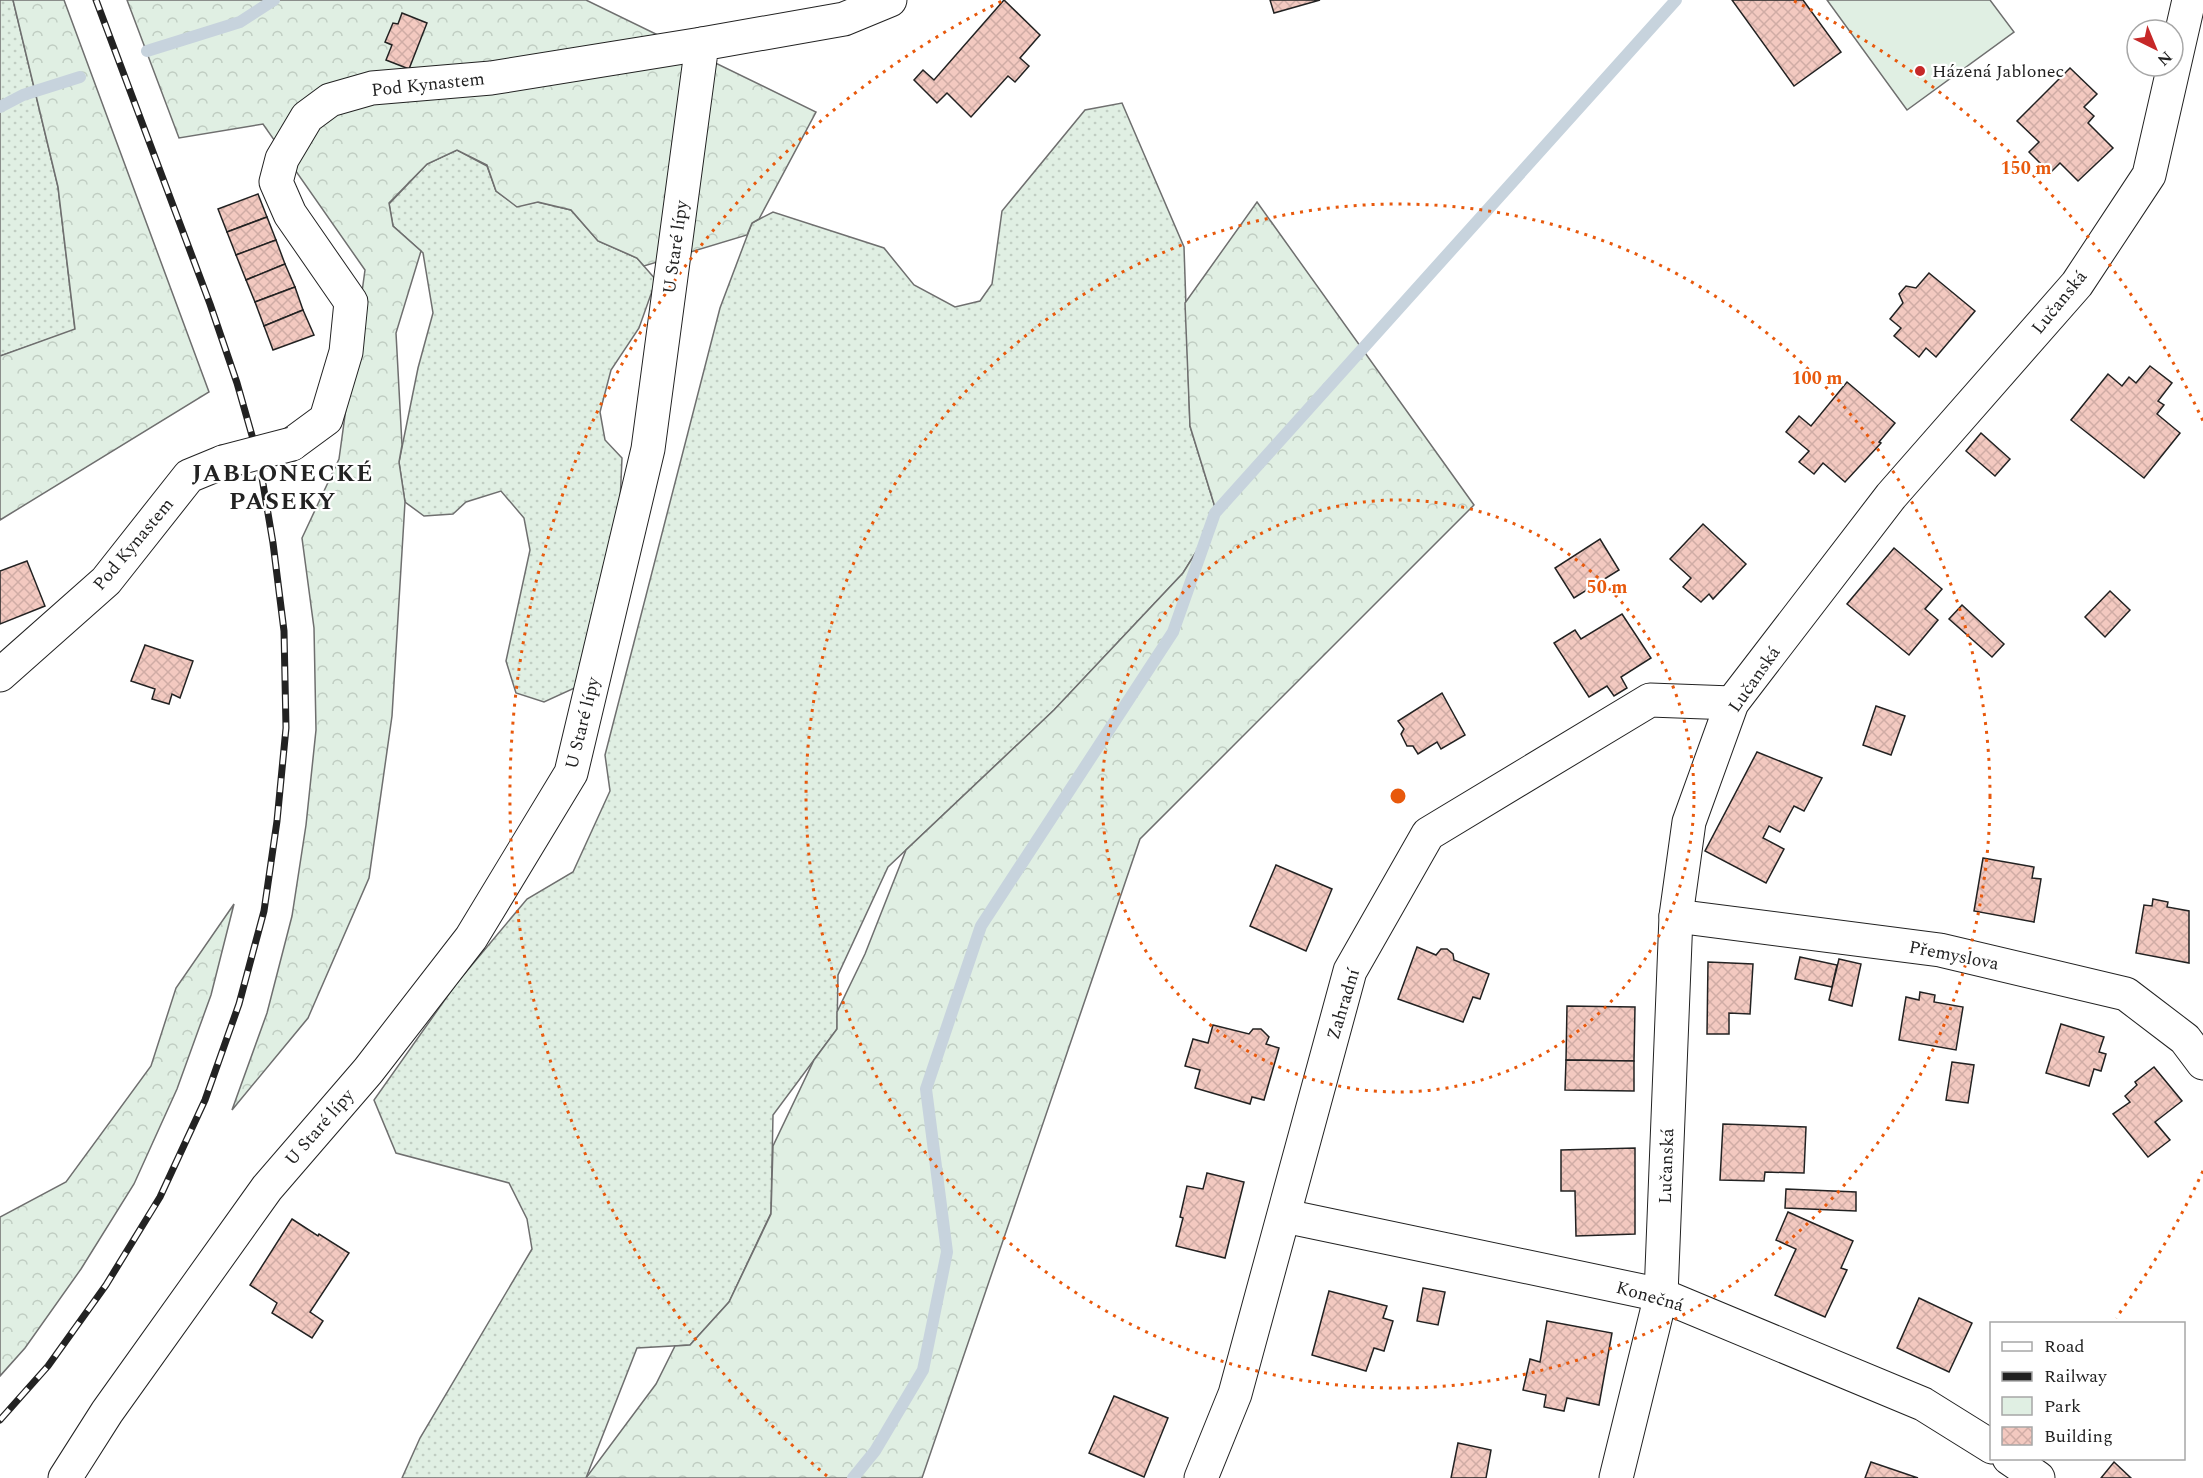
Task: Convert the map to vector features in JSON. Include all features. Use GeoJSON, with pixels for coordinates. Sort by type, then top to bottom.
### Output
{"type":"FeatureCollection","features":[{"type":"Feature","properties":{"kind":"street"},"geometry":{"type":"LineString","coordinates":[[702,44],[844,19],[890,0]]}},
{"type":"Feature","properties":{"kind":"street","name":"Lučanská"},"geometry":{"type":"LineString","coordinates":[[1616,1478],[1661,1295],[1676,916],[1689,822],[1732,703],[1891,496],[2077,284],[2149,175],[2189,0]]}},
{"type":"Feature","properties":{"kind":"street","name":"Pod Kynastem"},"geometry":{"type":"LineString","coordinates":[[0,675],[106,581],[189,476],[223,462],[292,444],[326,419],[346,352],[351,302],[290,214],[276,182],[282,159],[307,117],[330,100],[372,88],[491,78],[702,44]]}},
{"type":"Feature","properties":{"kind":"street","name":"U Staré lípy"},"geometry":{"type":"LineString","coordinates":[[65,1478],[107,1412],[267,1188],[368,1071],[471,938],[571,773],[648,449],[702,44]]}},
{"type":"Feature","properties":{"kind":"street","name":"Zahradní"},"geometry":{"type":"LineString","coordinates":[[1201,1478],[1235,1394],[1350,971],[1428,834],[1650,700],[1732,703]]}},
{"type":"Feature","properties":{"kind":"street","name":"Přemyslova"},"geometry":{"type":"LineString","coordinates":[[1676,916],[1940,950],[2126,994],[2185,1039],[2203,1063]]}},
{"type":"Feature","properties":{"kind":"street","name":"Konečná"},"geometry":{"type":"LineString","coordinates":[[1285,1216],[1661,1295],[1923,1404],[1990,1446]]}},
{"type":"Feature","properties":{"kind":"street"},"geometry":{"type":"LineString","coordinates":[[2012,1460],[2038,1478]]}},
{"type":"Feature","properties":{"kind":"green space"},"geometry":{"type":"Polygon","coordinates":[[[0,0],[13,0],[58,187],[75,330],[0,356],[0,0]]]}},
{"type":"Feature","properties":{"kind":"green space"},"geometry":{"type":"Polygon","coordinates":[[[13,0],[64,0],[209,392],[0,520],[0,356],[75,329],[58,187],[13,0]]]}},
{"type":"Feature","properties":{"kind":"green space"},"geometry":{"type":"Polygon","coordinates":[[[127,0],[586,0],[816,112],[759,219],[752,223],[747,235],[644,266],[637,258],[598,241],[571,210],[538,202],[517,207],[496,191],[487,165],[457,150],[427,164],[389,203],[393,226],[421,251],[396,333],[402,445],[399,462],[405,502],[392,716],[369,878],[308,1018],[232,1110],[267,1013],[292,916],[306,825],[316,730],[314,628],[302,538],[339,459],[365,270],[263,124],[179,138],[127,0]]]}},
{"type":"Feature","properties":{"kind":"green space","name":"Házená Jablonec"},"geometry":{"type":"Polygon","coordinates":[[[1827,0],[1990,0],[2014,32],[1907,110],[1827,0]]]}},
{"type":"Feature","properties":{"kind":"green space"},"geometry":{"type":"Polygon","coordinates":[[[1122,103],[1184,247],[1190,426],[1218,517],[1183,573],[1054,710],[888,867],[838,975],[837,1029],[773,1115],[771,1213],[729,1302],[690,1345],[637,1348],[586,1478],[402,1478],[420,1438],[532,1249],[527,1219],[509,1183],[396,1153],[374,1100],[456,984],[527,899],[573,872],[610,791],[605,755],[720,308],[752,223],[773,212],[884,248],[914,285],[955,307],[980,301],[992,284],[1002,211],[1085,110],[1122,103]]]}},
{"type":"Feature","properties":{"kind":"green space"},"geometry":{"type":"Polygon","coordinates":[[[457,150],[487,166],[496,191],[517,206],[537,202],[571,210],[598,241],[637,258],[656,280],[639,328],[611,370],[600,412],[605,440],[622,458],[619,526],[579,686],[544,702],[516,693],[506,661],[530,550],[524,518],[501,491],[466,502],[453,514],[424,516],[405,502],[399,462],[418,368],[433,313],[423,253],[393,226],[389,204],[427,164],[457,150]]]}},
{"type":"Feature","properties":{"kind":"green space"},"geometry":{"type":"Polygon","coordinates":[[[1257,202],[1474,505],[1140,839],[922,1478],[586,1478],[656,1384],[675,1346],[690,1345],[729,1302],[771,1214],[773,1146],[814,1060],[837,1029],[837,1012],[865,954],[906,850],[1054,710],[1183,573],[1218,517],[1190,426],[1185,303],[1257,202]]]}},
{"type":"Feature","properties":{"kind":"green space"},"geometry":{"type":"Polygon","coordinates":[[[234,904],[211,995],[177,1089],[134,1184],[81,1269],[25,1348],[0,1376],[0,1217],[66,1182],[151,1066],[176,988],[234,904]]]}},
{"type":"Feature","properties":{"kind":"building"},"geometry":{"type":"Polygon","coordinates":[[[1004,0],[1040,35],[1020,58],[1029,66],[1015,82],[1008,76],[971,117],[947,93],[937,103],[914,80],[923,70],[934,80],[1004,0]]]}},
{"type":"Feature","properties":{"kind":"building"},"geometry":{"type":"Polygon","coordinates":[[[1270,0],[1320,0],[1274,13],[1270,0]]]}},
{"type":"Feature","properties":{"kind":"building"},"geometry":{"type":"Polygon","coordinates":[[[1732,0],[1803,0],[1841,52],[1794,86],[1732,0]]]}},
{"type":"Feature","properties":{"kind":"building"},"geometry":{"type":"Polygon","coordinates":[[[402,13],[427,23],[409,69],[386,60],[392,45],[385,42],[393,23],[398,24],[402,13]]]}},
{"type":"Feature","properties":{"kind":"building"},"geometry":{"type":"Polygon","coordinates":[[[2070,68],[2097,94],[2084,107],[2094,116],[2088,123],[2113,148],[2078,181],[2060,163],[2050,173],[2029,152],[2039,142],[2017,121],[2070,68]]]}},
{"type":"Feature","properties":{"kind":"building"},"geometry":{"type":"Polygon","coordinates":[[[258,194],[267,217],[227,232],[218,209],[258,194]]]}},
{"type":"Feature","properties":{"kind":"building"},"geometry":{"type":"Polygon","coordinates":[[[267,217],[276,240],[236,255],[227,232],[267,217]]]}},
{"type":"Feature","properties":{"kind":"building"},"geometry":{"type":"Polygon","coordinates":[[[276,240],[285,264],[246,280],[236,255],[276,240]]]}},
{"type":"Feature","properties":{"kind":"building"},"geometry":{"type":"Polygon","coordinates":[[[285,264],[295,287],[255,302],[246,280],[285,264]]]}},
{"type":"Feature","properties":{"kind":"building"},"geometry":{"type":"Polygon","coordinates":[[[1929,273],[1975,311],[1936,357],[1926,348],[1919,357],[1894,336],[1901,328],[1890,319],[1903,303],[1899,294],[1906,286],[1916,288],[1929,273]]]}},
{"type":"Feature","properties":{"kind":"building"},"geometry":{"type":"Polygon","coordinates":[[[295,287],[303,310],[264,326],[255,302],[295,287]]]}},
{"type":"Feature","properties":{"kind":"building"},"geometry":{"type":"Polygon","coordinates":[[[303,310],[314,335],[273,350],[264,326],[303,310]]]}},
{"type":"Feature","properties":{"kind":"building"},"geometry":{"type":"Polygon","coordinates":[[[2150,366],[2172,383],[2158,401],[2164,405],[2157,414],[2180,433],[2144,478],[2071,420],[2108,374],[2122,386],[2129,377],[2136,383],[2150,366]]]}},
{"type":"Feature","properties":{"kind":"building"},"geometry":{"type":"Polygon","coordinates":[[[1847,382],[1895,423],[1879,442],[1881,443],[1845,482],[1823,463],[1814,474],[1799,462],[1809,451],[1786,432],[1799,416],[1811,426],[1847,382]]]}},
{"type":"Feature","properties":{"kind":"building"},"geometry":{"type":"Polygon","coordinates":[[[1981,433],[2010,459],[1995,476],[1966,451],[1981,433]]]}},
{"type":"Feature","properties":{"kind":"building"},"geometry":{"type":"Polygon","coordinates":[[[1703,524],[1746,564],[1713,599],[1709,594],[1701,602],[1683,587],[1691,578],[1670,559],[1703,524]]]}},
{"type":"Feature","properties":{"kind":"building"},"geometry":{"type":"Polygon","coordinates":[[[1600,539],[1619,570],[1574,598],[1555,568],[1600,539]]]}},
{"type":"Feature","properties":{"kind":"building"},"geometry":{"type":"Polygon","coordinates":[[[1894,548],[1942,589],[1925,609],[1938,620],[1909,655],[1847,604],[1894,548]]]}},
{"type":"Feature","properties":{"kind":"building"},"geometry":{"type":"Polygon","coordinates":[[[27,561],[45,606],[0,624],[0,571],[27,561]]]}},
{"type":"Feature","properties":{"kind":"building"},"geometry":{"type":"Polygon","coordinates":[[[2110,591],[2130,610],[2105,637],[2085,617],[2110,591]]]}},
{"type":"Feature","properties":{"kind":"building"},"geometry":{"type":"Polygon","coordinates":[[[1962,605],[2004,644],[1992,657],[1949,619],[1962,605]]]}},
{"type":"Feature","properties":{"kind":"building"},"geometry":{"type":"Polygon","coordinates":[[[1622,614],[1651,658],[1621,677],[1627,688],[1614,696],[1607,686],[1589,697],[1554,643],[1575,630],[1581,639],[1622,614]]]}},
{"type":"Feature","properties":{"kind":"building"},"geometry":{"type":"Polygon","coordinates":[[[145,645],[193,661],[180,698],[172,694],[169,704],[152,699],[155,689],[131,681],[145,645]]]}},
{"type":"Feature","properties":{"kind":"building"},"geometry":{"type":"Polygon","coordinates":[[[1442,693],[1465,735],[1441,749],[1437,742],[1418,754],[1413,746],[1407,746],[1401,734],[1404,729],[1398,721],[1442,693]]]}},
{"type":"Feature","properties":{"kind":"building"},"geometry":{"type":"Polygon","coordinates":[[[1876,706],[1905,716],[1891,755],[1863,745],[1876,706]]]}},
{"type":"Feature","properties":{"kind":"building"},"geometry":{"type":"Polygon","coordinates":[[[1757,752],[1822,778],[1804,811],[1794,806],[1780,832],[1769,826],[1763,838],[1784,849],[1766,883],[1705,851],[1757,752]]]}},
{"type":"Feature","properties":{"kind":"building"},"geometry":{"type":"Polygon","coordinates":[[[1983,858],[2034,867],[2032,878],[2041,879],[2034,922],[1974,911],[1983,858]]]}},
{"type":"Feature","properties":{"kind":"building"},"geometry":{"type":"Polygon","coordinates":[[[1276,865],[1332,889],[1306,951],[1250,926],[1276,865]]]}},
{"type":"Feature","properties":{"kind":"building"},"geometry":{"type":"Polygon","coordinates":[[[2153,899],[2168,902],[2167,907],[2189,911],[2189,963],[2136,953],[2144,905],[2152,906],[2153,899]]]}},
{"type":"Feature","properties":{"kind":"building"},"geometry":{"type":"Polygon","coordinates":[[[1417,947],[1436,955],[1441,949],[1447,949],[1453,954],[1454,960],[1489,974],[1480,999],[1473,997],[1463,1022],[1398,999],[1417,947]]]}},
{"type":"Feature","properties":{"kind":"building"},"geometry":{"type":"Polygon","coordinates":[[[1800,957],[1837,965],[1832,987],[1795,979],[1800,957]]]}},
{"type":"Feature","properties":{"kind":"building"},"geometry":{"type":"Polygon","coordinates":[[[1839,959],[1861,964],[1852,1006],[1829,1000],[1839,959]]]}},
{"type":"Feature","properties":{"kind":"building"},"geometry":{"type":"Polygon","coordinates":[[[1708,962],[1753,964],[1750,1014],[1729,1013],[1729,1034],[1707,1034],[1708,962]]]}},
{"type":"Feature","properties":{"kind":"building"},"geometry":{"type":"Polygon","coordinates":[[[1920,992],[1935,995],[1934,1002],[1963,1007],[1956,1050],[1899,1040],[1906,997],[1919,1000],[1920,992]]]}},
{"type":"Feature","properties":{"kind":"building"},"geometry":{"type":"Polygon","coordinates":[[[1567,1006],[1635,1007],[1634,1061],[1566,1060],[1567,1006]]]}},
{"type":"Feature","properties":{"kind":"building"},"geometry":{"type":"Polygon","coordinates":[[[2061,1024],[2104,1037],[2099,1052],[2106,1054],[2101,1071],[2094,1069],[2089,1086],[2046,1073],[2061,1024]]]}},
{"type":"Feature","properties":{"kind":"building"},"geometry":{"type":"Polygon","coordinates":[[[1213,1025],[1249,1034],[1253,1029],[1261,1029],[1269,1037],[1266,1044],[1279,1048],[1264,1100],[1252,1097],[1250,1104],[1195,1088],[1200,1070],[1185,1066],[1193,1039],[1208,1043],[1213,1025]]]}},
{"type":"Feature","properties":{"kind":"building"},"geometry":{"type":"Polygon","coordinates":[[[1566,1060],[1634,1061],[1634,1091],[1565,1090],[1566,1060]]]}},
{"type":"Feature","properties":{"kind":"building"},"geometry":{"type":"Polygon","coordinates":[[[1952,1062],[1974,1065],[1968,1103],[1946,1100],[1952,1062]]]}},
{"type":"Feature","properties":{"kind":"building"},"geometry":{"type":"Polygon","coordinates":[[[2154,1067],[2182,1101],[2155,1122],[2170,1140],[2148,1157],[2113,1114],[2130,1102],[2125,1096],[2137,1085],[2135,1082],[2154,1067]]]}},
{"type":"Feature","properties":{"kind":"building"},"geometry":{"type":"Polygon","coordinates":[[[1723,1124],[1806,1127],[1804,1173],[1765,1172],[1764,1181],[1720,1180],[1723,1124]]]}},
{"type":"Feature","properties":{"kind":"building"},"geometry":{"type":"Polygon","coordinates":[[[1635,1148],[1635,1234],[1576,1236],[1575,1191],[1561,1191],[1561,1150],[1635,1148]]]}},
{"type":"Feature","properties":{"kind":"building"},"geometry":{"type":"Polygon","coordinates":[[[1207,1173],[1244,1182],[1225,1258],[1176,1246],[1183,1218],[1180,1217],[1187,1186],[1203,1189],[1207,1173]]]}},
{"type":"Feature","properties":{"kind":"building"},"geometry":{"type":"Polygon","coordinates":[[[1786,1189],[1856,1192],[1856,1211],[1785,1208],[1786,1189]]]}},
{"type":"Feature","properties":{"kind":"building"},"geometry":{"type":"Polygon","coordinates":[[[1788,1212],[1853,1241],[1841,1268],[1847,1270],[1825,1317],[1775,1295],[1796,1249],[1776,1240],[1788,1212]]]}},
{"type":"Feature","properties":{"kind":"building"},"geometry":{"type":"Polygon","coordinates":[[[292,1219],[349,1253],[310,1312],[323,1321],[312,1338],[272,1313],[277,1303],[250,1285],[292,1219]]]}},
{"type":"Feature","properties":{"kind":"building"},"geometry":{"type":"Polygon","coordinates":[[[1423,1288],[1445,1292],[1438,1325],[1417,1321],[1423,1288]]]}},
{"type":"Feature","properties":{"kind":"building"},"geometry":{"type":"Polygon","coordinates":[[[1329,1291],[1387,1306],[1383,1318],[1393,1321],[1384,1351],[1374,1348],[1366,1371],[1312,1355],[1329,1291]]]}},
{"type":"Feature","properties":{"kind":"building"},"geometry":{"type":"Polygon","coordinates":[[[1919,1298],[1972,1323],[1949,1372],[1897,1348],[1919,1298]]]}},
{"type":"Feature","properties":{"kind":"building"},"geometry":{"type":"Polygon","coordinates":[[[1547,1321],[1612,1333],[1599,1405],[1567,1398],[1564,1411],[1544,1407],[1546,1395],[1523,1390],[1530,1359],[1540,1362],[1547,1321]]]}},
{"type":"Feature","properties":{"kind":"building"},"geometry":{"type":"Polygon","coordinates":[[[1114,1396],[1168,1418],[1144,1477],[1089,1453],[1114,1396]]]}},
{"type":"Feature","properties":{"kind":"building"},"geometry":{"type":"Polygon","coordinates":[[[1458,1443],[1491,1450],[1486,1478],[1451,1478],[1458,1443]]]}},
{"type":"Feature","properties":{"kind":"building"},"geometry":{"type":"Polygon","coordinates":[[[1871,1462],[1918,1478],[1865,1478],[1871,1462]]]}},
{"type":"Feature","properties":{"kind":"building"},"geometry":{"type":"Polygon","coordinates":[[[2114,1462],[2131,1478],[2101,1478],[2114,1462]]]}},
{"type":"Feature","properties":{"kind":"waterway"},"geometry":{"type":"LineString","coordinates":[[147,51],[240,22],[274,0]]}},
{"type":"Feature","properties":{"kind":"waterway"},"geometry":{"type":"LineString","coordinates":[[853,1478],[875,1451],[923,1370],[947,1252],[926,1089],[981,926],[1173,632],[1215,513],[1676,0]]}},
{"type":"Feature","properties":{"kind":"waterway"},"geometry":{"type":"LineString","coordinates":[[0,107],[23,95],[80,77]]}},
{"type":"Feature","properties":{"kind":"railway"},"geometry":{"type":"LineString","coordinates":[[0,1420],[48,1366],[106,1285],[160,1197],[205,1100],[239,1004],[264,911],[277,821],[286,728],[284,631],[273,543],[259,460],[237,383],[210,304],[96,0]]}},
{"type":"Feature","properties":{"kind":"place","name":"Házená Jablonec"},"geometry":{"type":"Point","coordinates":[1920,71]}},
{"type":"Feature","properties":{"kind":"district","name":"JABLONECKÉ PASEKY"},"geometry":{"type":"Point","coordinates":[283,487]}}]}
